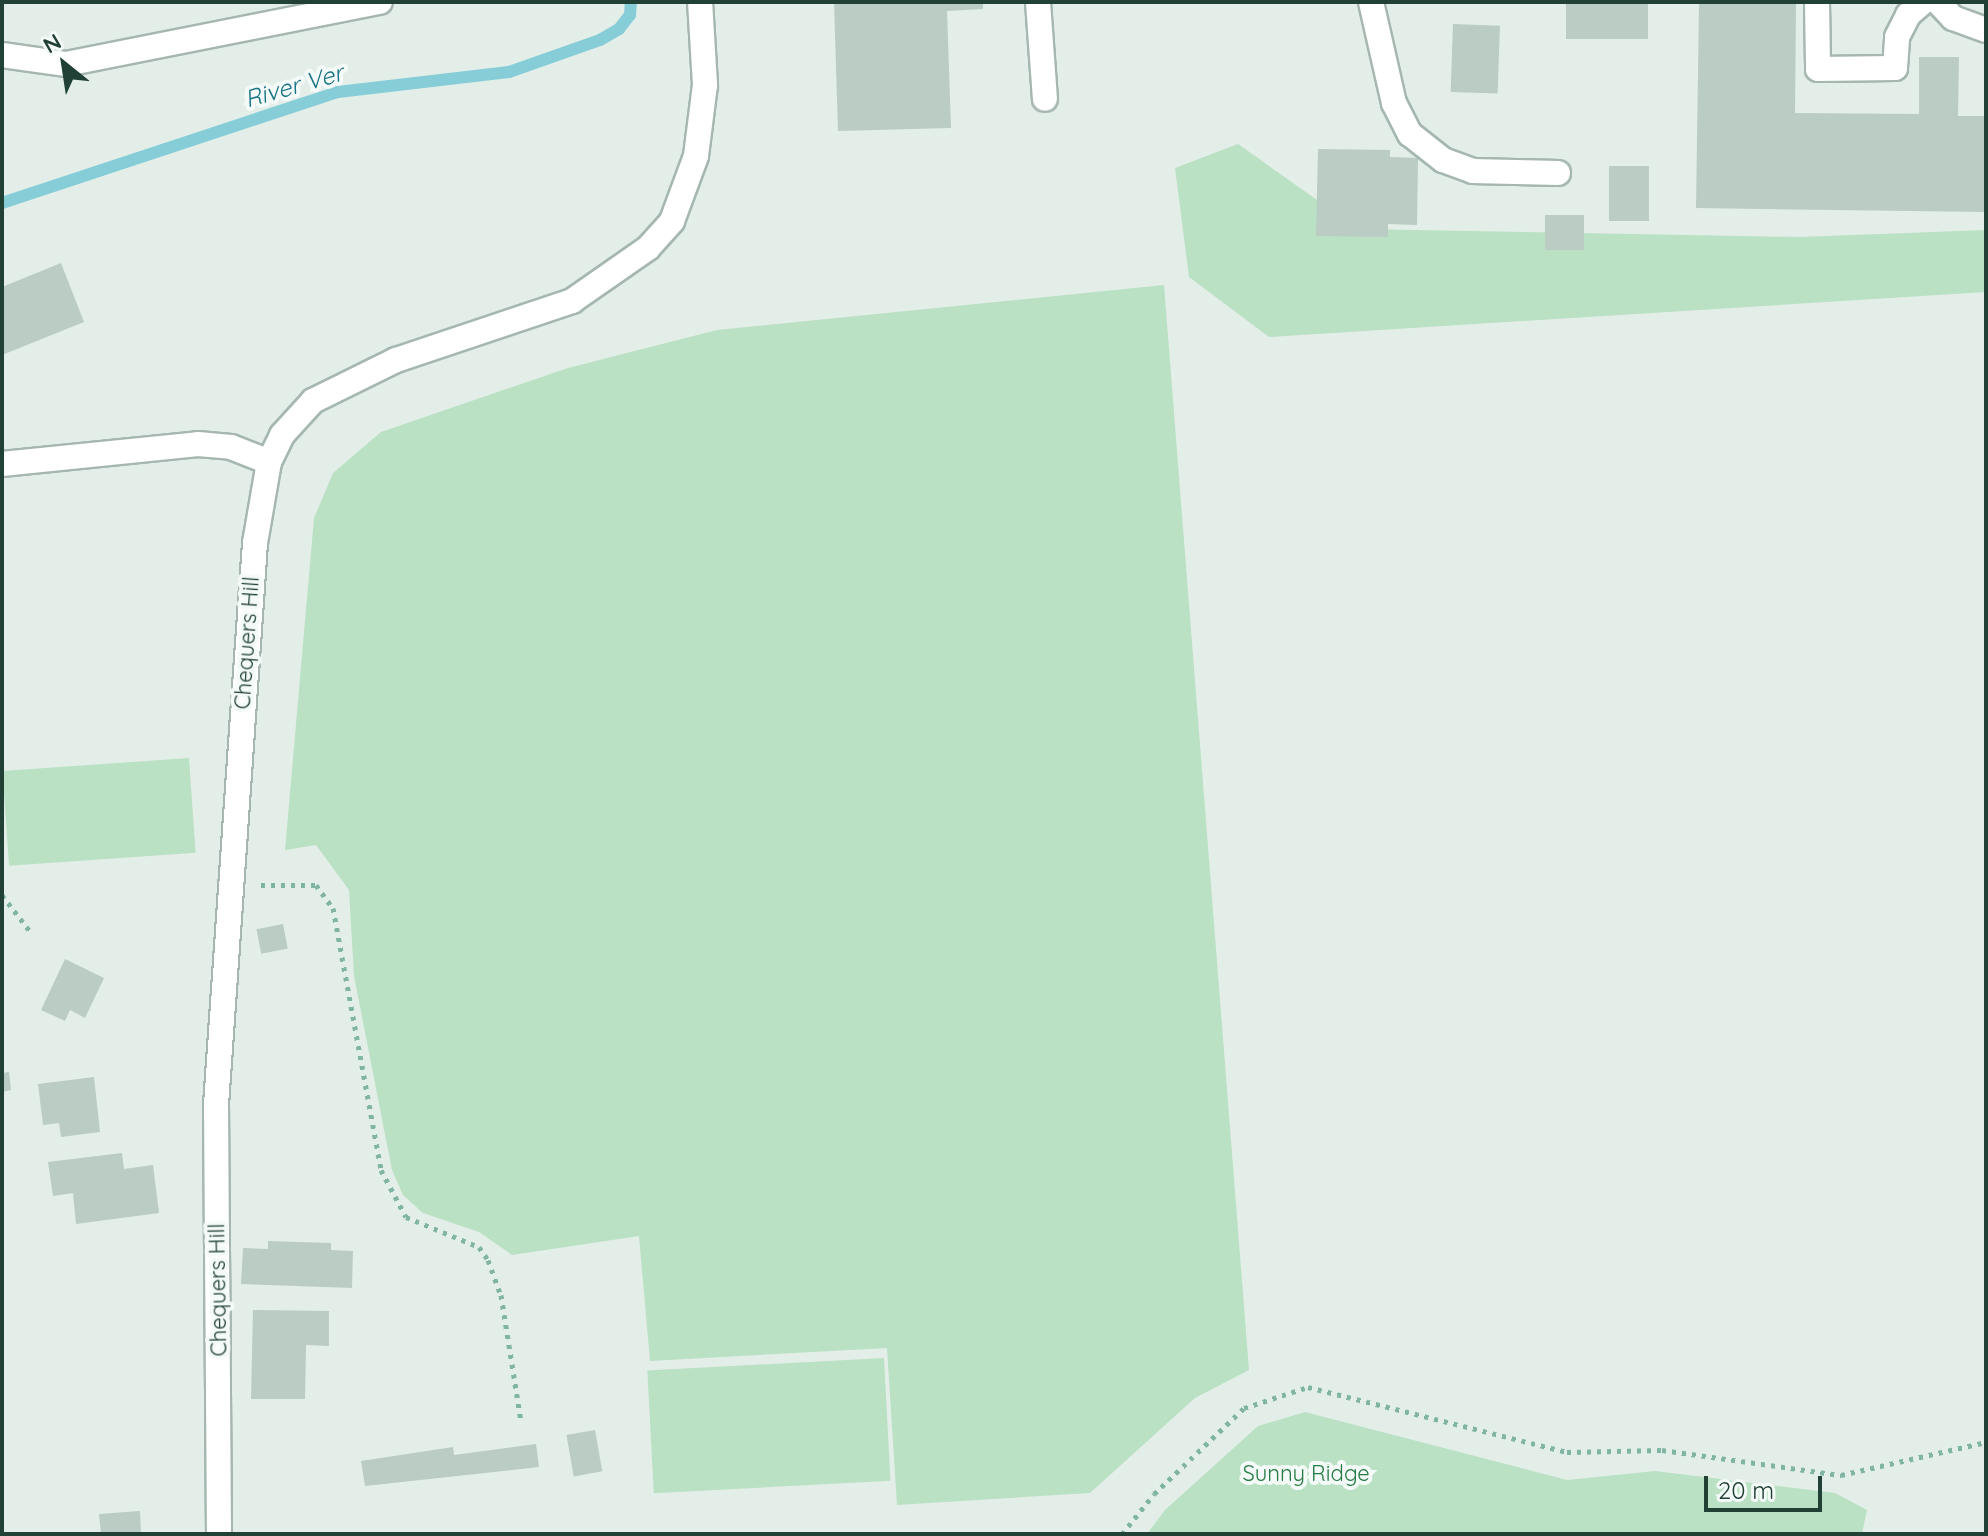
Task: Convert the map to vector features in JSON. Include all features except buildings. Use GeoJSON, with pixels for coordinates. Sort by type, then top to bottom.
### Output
{"type":"FeatureCollection","features":[{"type":"Feature","properties":{"kind":"street","name":"Chequers Hill"},"geometry":{"type":"LineString","coordinates":[[219,1534],[216,1105],[228,885],[255,543],[269,462],[282,435],[313,401],[396,360],[572,301],[648,248],[672,221],[686,193],[698,144],[705,85],[700,2]]}},
{"type":"Feature","properties":{"kind":"street"},"geometry":{"type":"LineString","coordinates":[[1038,2],[1045,99]]}},
{"type":"Feature","properties":{"kind":"street"},"geometry":{"type":"LineString","coordinates":[[1371,2],[1394,103],[1410,134],[1443,160],[1473,171],[1558,173]]}},
{"type":"Feature","properties":{"kind":"street"},"geometry":{"type":"LineString","coordinates":[[1817,2],[1818,69],[1895,68],[1897,37],[1908,15],[1923,2]]}},
{"type":"Feature","properties":{"kind":"street"},"geometry":{"type":"LineString","coordinates":[[1938,2],[1953,18],[1986,30]]}},
{"type":"Feature","properties":{"kind":"street"},"geometry":{"type":"LineString","coordinates":[[2,55],[66,64],[365,3]]}},
{"type":"Feature","properties":{"kind":"street"},"geometry":{"type":"LineString","coordinates":[[2,464],[198,444],[231,447],[269,462]]}},
{"type":"Feature","properties":{"kind":"path"},"geometry":{"type":"LineString","coordinates":[[228,885],[316,885],[325,893],[333,908],[381,1170],[406,1217],[479,1247],[488,1260],[501,1295],[521,1421]]}},
{"type":"Feature","properties":{"kind":"path"},"geometry":{"type":"LineString","coordinates":[[2,895],[32,934]]}},
{"type":"Feature","properties":{"kind":"path"},"geometry":{"type":"LineString","coordinates":[[1122,1534],[1154,1494],[1244,1408],[1308,1387],[1567,1452],[1662,1450],[1841,1475],[1986,1442]]}},
{"type":"Feature","properties":{"kind":"green space"},"geometry":{"type":"Polygon","coordinates":[[[1238,144],[1358,229],[1800,237],[1986,230],[1986,292],[1269,337],[1189,277],[1175,168],[1238,144]]]}},
{"type":"Feature","properties":{"kind":"green space"},"geometry":{"type":"Polygon","coordinates":[[[1164,285],[1249,1370],[1195,1398],[1090,1493],[897,1505],[887,1348],[650,1361],[639,1236],[512,1255],[479,1232],[423,1213],[403,1195],[392,1170],[354,976],[349,890],[316,845],[285,850],[314,518],[333,473],[381,432],[568,368],[717,330],[1164,285]]]}},
{"type":"Feature","properties":{"kind":"green space"},"geometry":{"type":"Polygon","coordinates":[[[189,758],[196,853],[9,866],[2,771],[189,758]]]}},
{"type":"Feature","properties":{"kind":"green space"},"geometry":{"type":"Polygon","coordinates":[[[884,1358],[890,1481],[654,1493],[647,1370],[884,1358]]]}},
{"type":"Feature","properties":{"kind":"green space","name":"Sunny Ridge"},"geometry":{"type":"Polygon","coordinates":[[[1305,1412],[1567,1480],[1655,1471],[1835,1493],[1867,1510],[1862,1534],[1147,1534],[1165,1510],[1258,1426],[1305,1412]]]}},
{"type":"Feature","properties":{"kind":"waterway","name":"River Ver"},"geometry":{"type":"LineString","coordinates":[[2,203],[338,92],[509,72],[600,40],[619,29],[630,15],[631,2]]}}]}
